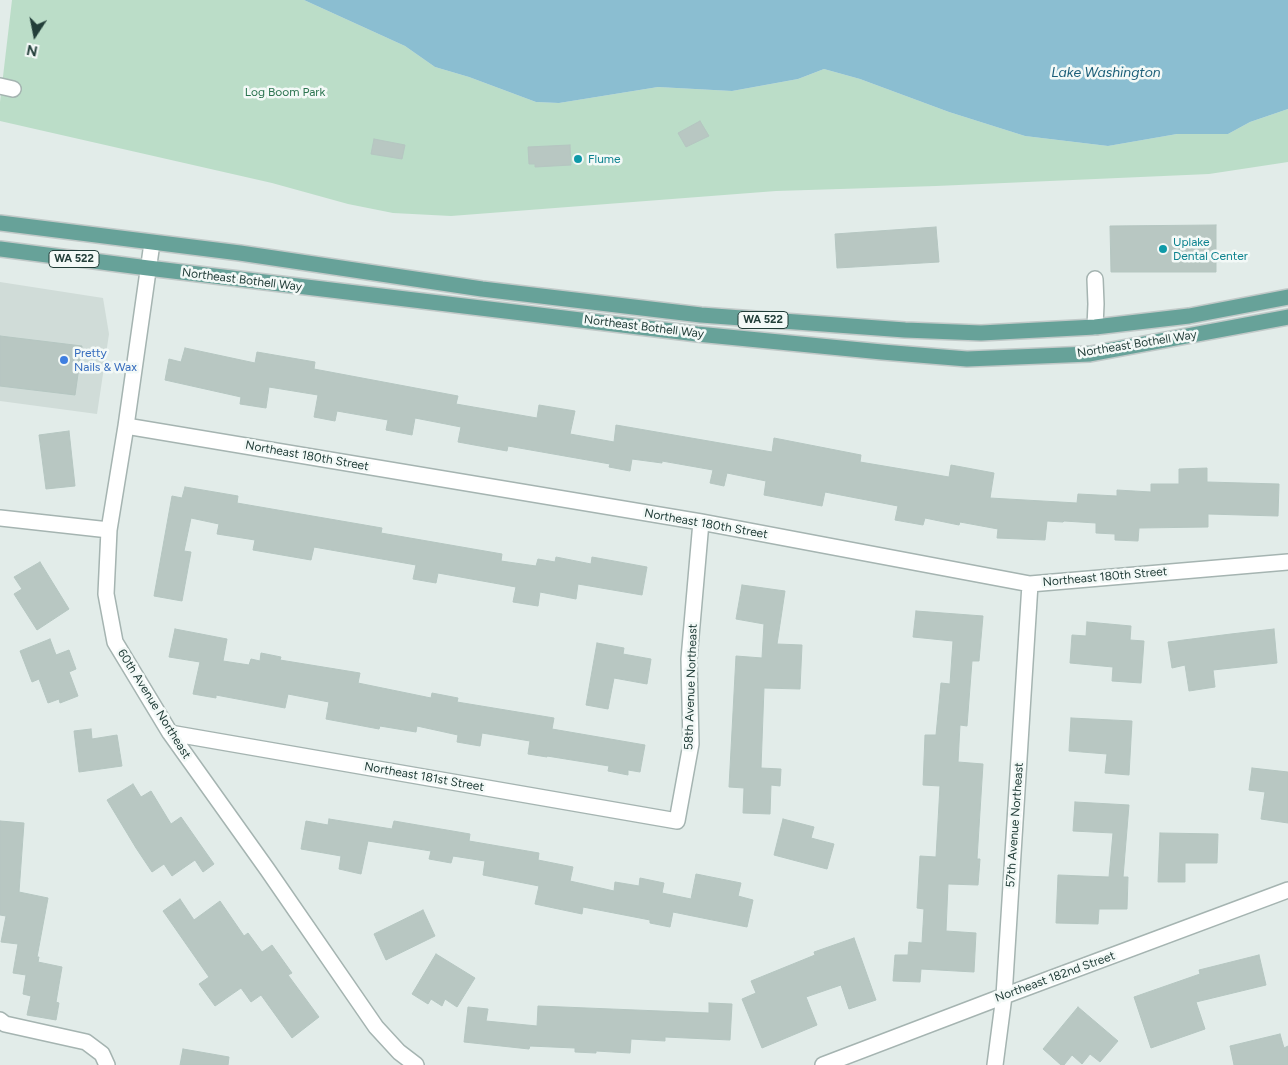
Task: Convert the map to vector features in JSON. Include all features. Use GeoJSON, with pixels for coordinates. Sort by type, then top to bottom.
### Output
{"type":"FeatureCollection","features":[{"type":"Feature","properties":{"kind":"main road","name":"Northeast Bothell Way"},"geometry":{"type":"LineString","coordinates":[[0,223],[240,253],[482,289],[710,316],[905,330],[981,333],[1095,327],[1190,316],[1288,297]]}},
{"type":"Feature","properties":{"kind":"main road","name":"Northeast Bothell Way"},"geometry":{"type":"LineString","coordinates":[[0,249],[697,334],[967,359],[1090,354],[1288,317]]}},
{"type":"Feature","properties":{"kind":"street","name":"60th Avenue Northeast"},"geometry":{"type":"LineString","coordinates":[[152,242],[109,530],[106,594],[115,642],[170,733],[376,1027],[398,1052],[416,1065]]}},
{"type":"Feature","properties":{"kind":"street"},"geometry":{"type":"LineString","coordinates":[[1095,279],[1095,327]]}},
{"type":"Feature","properties":{"kind":"street","name":"Northeast 180th Street"},"geometry":{"type":"LineString","coordinates":[[126,426],[700,522],[1030,584],[1288,562]]}},
{"type":"Feature","properties":{"kind":"street"},"geometry":{"type":"LineString","coordinates":[[0,518],[109,530]]}},
{"type":"Feature","properties":{"kind":"street","name":"58th Avenue Northeast"},"geometry":{"type":"LineString","coordinates":[[678,821],[691,744],[689,659],[700,522]]}},
{"type":"Feature","properties":{"kind":"street","name":"57th Avenue Northeast"},"geometry":{"type":"LineString","coordinates":[[995,1065],[1004,996],[1030,584]]}},
{"type":"Feature","properties":{"kind":"street","name":"Northeast 181st Street"},"geometry":{"type":"LineString","coordinates":[[170,733],[678,821]]}},
{"type":"Feature","properties":{"kind":"street","name":"Northeast 182nd Street"},"geometry":{"type":"LineString","coordinates":[[823,1065],[1288,890]]}},
{"type":"Feature","properties":{"kind":"street"},"geometry":{"type":"LineString","coordinates":[[0,1020],[5,1024],[86,1042],[102,1054],[107,1065]]}},
{"type":"Feature","properties":{"kind":"shaded area"},"geometry":{"type":"Polygon","coordinates":[[[0,282],[103,298],[109,334],[97,414],[0,401],[0,282]]]}},
{"type":"Feature","properties":{"kind":"green space","name":"Log Boom Park"},"geometry":{"type":"Polygon","coordinates":[[[12,0],[304,0],[405,46],[435,67],[469,77],[536,102],[559,103],[658,87],[732,91],[798,79],[824,69],[860,79],[949,112],[1025,136],[1108,146],[1177,134],[1228,134],[1250,122],[1288,109],[1288,162],[1209,174],[776,191],[451,216],[393,213],[348,204],[272,183],[0,121],[0,102],[12,0]]]}},
{"type":"Feature","properties":{"kind":"water","name":"Lake Washington"},"geometry":{"type":"Polygon","coordinates":[[[304,0],[1288,0],[1288,109],[1250,122],[1228,134],[1177,134],[1108,146],[1025,136],[949,112],[860,79],[824,69],[798,79],[732,91],[658,87],[559,103],[536,102],[469,77],[435,67],[405,46],[304,0]]]}},
{"type":"Feature","properties":{"kind":"building"},"geometry":{"type":"Polygon","coordinates":[[[700,121],[709,136],[686,147],[678,133],[700,121]]]}},
{"type":"Feature","properties":{"kind":"building"},"geometry":{"type":"Polygon","coordinates":[[[374,139],[405,145],[402,159],[371,154],[374,139]]]}},
{"type":"Feature","properties":{"kind":"building"},"geometry":{"type":"Polygon","coordinates":[[[570,145],[571,165],[535,167],[535,164],[529,164],[528,147],[570,145]]]}},
{"type":"Feature","properties":{"kind":"building","name":"Uplake Dental Center"},"geometry":{"type":"Polygon","coordinates":[[[1216,225],[1216,272],[1111,272],[1110,226],[1216,225]]]}},
{"type":"Feature","properties":{"kind":"building"},"geometry":{"type":"Polygon","coordinates":[[[936,227],[939,262],[837,268],[835,234],[936,227]]]}},
{"type":"Feature","properties":{"kind":"building"},"geometry":{"type":"Polygon","coordinates":[[[0,336],[82,346],[75,395],[0,386],[0,336]]]}},
{"type":"Feature","properties":{"kind":"building"},"geometry":{"type":"Polygon","coordinates":[[[185,348],[255,363],[257,352],[315,362],[314,369],[458,396],[456,404],[537,418],[539,405],[575,411],[570,434],[614,442],[616,425],[772,452],[774,438],[861,455],[860,462],[949,477],[951,465],[994,473],[990,498],[1077,503],[1078,494],[1117,496],[1117,490],[1151,492],[1151,484],[1179,484],[1179,469],[1207,468],[1207,482],[1279,484],[1278,516],[1208,514],[1208,527],[1139,528],[1138,541],[1115,540],[1115,534],[1096,533],[1096,523],[1064,521],[1047,521],[1045,540],[997,538],[998,529],[960,522],[959,525],[925,518],[923,525],[895,520],[898,506],[825,492],[822,506],[764,495],[766,481],[727,473],[724,486],[710,483],[713,470],[662,461],[662,463],[632,459],[630,471],[609,467],[610,464],[508,446],[507,451],[458,442],[461,427],[415,418],[412,435],[386,430],[388,420],[337,411],[335,421],[314,417],[318,395],[269,387],[266,408],[240,404],[241,397],[165,380],[169,359],[181,362],[185,348]]]}},
{"type":"Feature","properties":{"kind":"building"},"geometry":{"type":"Polygon","coordinates":[[[69,431],[75,486],[46,489],[39,435],[69,431]]]}},
{"type":"Feature","properties":{"kind":"building"},"geometry":{"type":"Polygon","coordinates":[[[185,487],[238,496],[237,503],[382,528],[381,533],[502,554],[501,561],[536,566],[538,559],[555,562],[556,557],[591,564],[592,557],[647,567],[642,595],[578,584],[576,599],[540,592],[538,606],[513,602],[516,587],[438,573],[436,583],[413,579],[416,565],[314,547],[311,560],[253,550],[255,540],[217,534],[219,524],[191,518],[184,551],[191,552],[182,601],[154,596],[172,496],[182,498],[185,487]]]}},
{"type":"Feature","properties":{"kind":"building"},"geometry":{"type":"Polygon","coordinates":[[[40,562],[69,609],[37,630],[14,594],[22,589],[14,577],[40,562]]]}},
{"type":"Feature","properties":{"kind":"building"},"geometry":{"type":"Polygon","coordinates":[[[742,585],[785,591],[777,644],[802,645],[800,689],[764,688],[761,768],[781,769],[780,786],[771,785],[770,814],[743,813],[744,788],[729,787],[736,656],[762,658],[764,624],[736,619],[742,585]]]}},
{"type":"Feature","properties":{"kind":"building"},"geometry":{"type":"Polygon","coordinates":[[[916,611],[983,616],[979,661],[972,661],[967,726],[960,725],[958,762],[983,764],[977,859],[980,859],[978,885],[948,884],[946,931],[976,933],[974,972],[921,969],[920,982],[893,981],[895,955],[908,955],[909,942],[922,943],[924,909],[917,908],[920,856],[936,857],[940,786],[923,785],[925,735],[936,735],[941,683],[950,684],[953,641],[913,637],[916,611]]]}},
{"type":"Feature","properties":{"kind":"building"},"geometry":{"type":"Polygon","coordinates":[[[1087,622],[1131,626],[1130,640],[1144,641],[1141,683],[1112,681],[1113,667],[1070,663],[1072,635],[1086,636],[1087,622]]]}},
{"type":"Feature","properties":{"kind":"building"},"geometry":{"type":"Polygon","coordinates":[[[175,629],[227,639],[223,661],[249,665],[251,659],[260,661],[261,653],[281,657],[280,660],[360,673],[358,683],[431,698],[432,693],[458,698],[457,702],[554,718],[552,729],[645,745],[640,772],[628,770],[628,775],[608,771],[609,766],[528,754],[530,741],[482,733],[480,746],[457,742],[458,735],[417,726],[416,732],[380,726],[379,729],[326,719],[329,702],[288,694],[285,708],[216,695],[216,698],[193,694],[200,662],[169,657],[175,629]]]}},
{"type":"Feature","properties":{"kind":"building"},"geometry":{"type":"Polygon","coordinates":[[[1274,629],[1277,663],[1213,670],[1215,687],[1189,691],[1185,665],[1172,668],[1168,642],[1274,629]]]}},
{"type":"Feature","properties":{"kind":"building"},"geometry":{"type":"Polygon","coordinates":[[[50,639],[56,655],[69,650],[76,669],[69,672],[78,696],[60,703],[59,699],[48,703],[39,679],[32,682],[20,651],[50,639]]]}},
{"type":"Feature","properties":{"kind":"building"},"geometry":{"type":"Polygon","coordinates":[[[597,643],[624,648],[623,654],[651,659],[647,684],[614,678],[608,709],[586,705],[597,643]]]}},
{"type":"Feature","properties":{"kind":"building"},"geometry":{"type":"Polygon","coordinates":[[[1071,718],[1132,721],[1129,775],[1105,773],[1107,754],[1069,751],[1071,718]]]}},
{"type":"Feature","properties":{"kind":"building"},"geometry":{"type":"Polygon","coordinates":[[[91,729],[92,739],[117,735],[122,766],[79,772],[74,731],[91,729]]]}},
{"type":"Feature","properties":{"kind":"building"},"geometry":{"type":"Polygon","coordinates":[[[1252,768],[1288,772],[1288,823],[1261,819],[1265,792],[1249,790],[1252,768]]]}},
{"type":"Feature","properties":{"kind":"building"},"geometry":{"type":"Polygon","coordinates":[[[133,784],[141,797],[151,791],[171,824],[181,817],[214,864],[203,872],[195,860],[172,876],[164,864],[152,872],[107,800],[133,784]]]}},
{"type":"Feature","properties":{"kind":"building"},"geometry":{"type":"Polygon","coordinates":[[[1075,802],[1129,805],[1123,877],[1128,877],[1127,909],[1099,909],[1098,924],[1056,923],[1058,875],[1109,877],[1113,833],[1073,831],[1075,802]]]}},
{"type":"Feature","properties":{"kind":"building"},"geometry":{"type":"Polygon","coordinates":[[[329,819],[392,829],[394,821],[470,834],[469,841],[539,853],[538,860],[573,867],[570,881],[614,891],[615,882],[639,886],[640,878],[664,883],[662,893],[691,899],[696,874],[741,883],[738,896],[753,900],[747,927],[673,912],[670,927],[650,923],[650,920],[583,907],[582,914],[535,904],[539,886],[483,875],[485,861],[453,856],[451,863],[429,859],[431,851],[368,841],[361,874],[339,869],[341,856],[301,849],[306,821],[328,825],[329,819]]]}},
{"type":"Feature","properties":{"kind":"building"},"geometry":{"type":"Polygon","coordinates":[[[783,819],[814,827],[811,838],[834,844],[827,869],[774,855],[783,819]]]}},
{"type":"Feature","properties":{"kind":"building"},"geometry":{"type":"Polygon","coordinates":[[[0,821],[24,823],[19,892],[48,898],[37,957],[39,957],[38,962],[62,967],[56,1002],[59,1003],[56,1020],[27,1015],[31,996],[23,994],[26,975],[13,973],[18,944],[1,942],[6,916],[0,915],[0,821]]]}},
{"type":"Feature","properties":{"kind":"building"},"geometry":{"type":"Polygon","coordinates":[[[1160,833],[1218,834],[1217,863],[1185,863],[1185,882],[1158,882],[1160,833]]]}},
{"type":"Feature","properties":{"kind":"building"},"geometry":{"type":"Polygon","coordinates":[[[180,899],[194,920],[220,901],[244,936],[248,933],[262,952],[272,945],[292,973],[288,975],[319,1017],[292,1038],[261,995],[251,1002],[241,988],[215,1006],[199,984],[209,977],[163,911],[180,899]]]}},
{"type":"Feature","properties":{"kind":"building"},"geometry":{"type":"Polygon","coordinates":[[[423,910],[435,936],[386,960],[374,934],[423,910]]]}},
{"type":"Feature","properties":{"kind":"building"},"geometry":{"type":"Polygon","coordinates":[[[854,938],[876,1000],[849,1009],[841,985],[806,997],[817,1025],[762,1048],[742,999],[756,993],[751,981],[815,955],[814,952],[854,938]]]}},
{"type":"Feature","properties":{"kind":"building"},"geometry":{"type":"Polygon","coordinates":[[[436,954],[475,978],[457,1007],[445,999],[442,1006],[431,999],[428,1004],[412,994],[436,954]]]}},
{"type":"Feature","properties":{"kind":"building"},"geometry":{"type":"Polygon","coordinates":[[[1259,955],[1266,985],[1196,1002],[1205,1029],[1151,1048],[1134,997],[1200,974],[1199,970],[1259,955]]]}},
{"type":"Feature","properties":{"kind":"building"},"geometry":{"type":"Polygon","coordinates":[[[709,1003],[732,1004],[730,1040],[665,1037],[665,1041],[631,1039],[630,1053],[575,1052],[575,1048],[530,1046],[529,1049],[464,1042],[468,1007],[488,1009],[486,1021],[537,1026],[538,1006],[709,1013],[709,1003]]]}},
{"type":"Feature","properties":{"kind":"building"},"geometry":{"type":"Polygon","coordinates":[[[1078,1007],[1118,1041],[1100,1062],[1090,1054],[1082,1064],[1072,1055],[1064,1065],[1061,1065],[1043,1049],[1078,1007]]]}},
{"type":"Feature","properties":{"kind":"building"},"geometry":{"type":"Polygon","coordinates":[[[1280,1034],[1284,1048],[1288,1046],[1288,1065],[1234,1065],[1230,1046],[1280,1034]]]}},
{"type":"Feature","properties":{"kind":"building"},"geometry":{"type":"Polygon","coordinates":[[[183,1049],[229,1057],[228,1065],[180,1065],[183,1049]]]}},
{"type":"Feature","properties":{"kind":"place","name":"Flume"},"geometry":{"type":"Point","coordinates":[578,159]}},
{"type":"Feature","properties":{"kind":"place","name":"Uplake Dental Center"},"geometry":{"type":"Point","coordinates":[1163,249]}},
{"type":"Feature","properties":{"kind":"place","name":"Pretty Nails & Wax"},"geometry":{"type":"Point","coordinates":[64,360]}}]}
